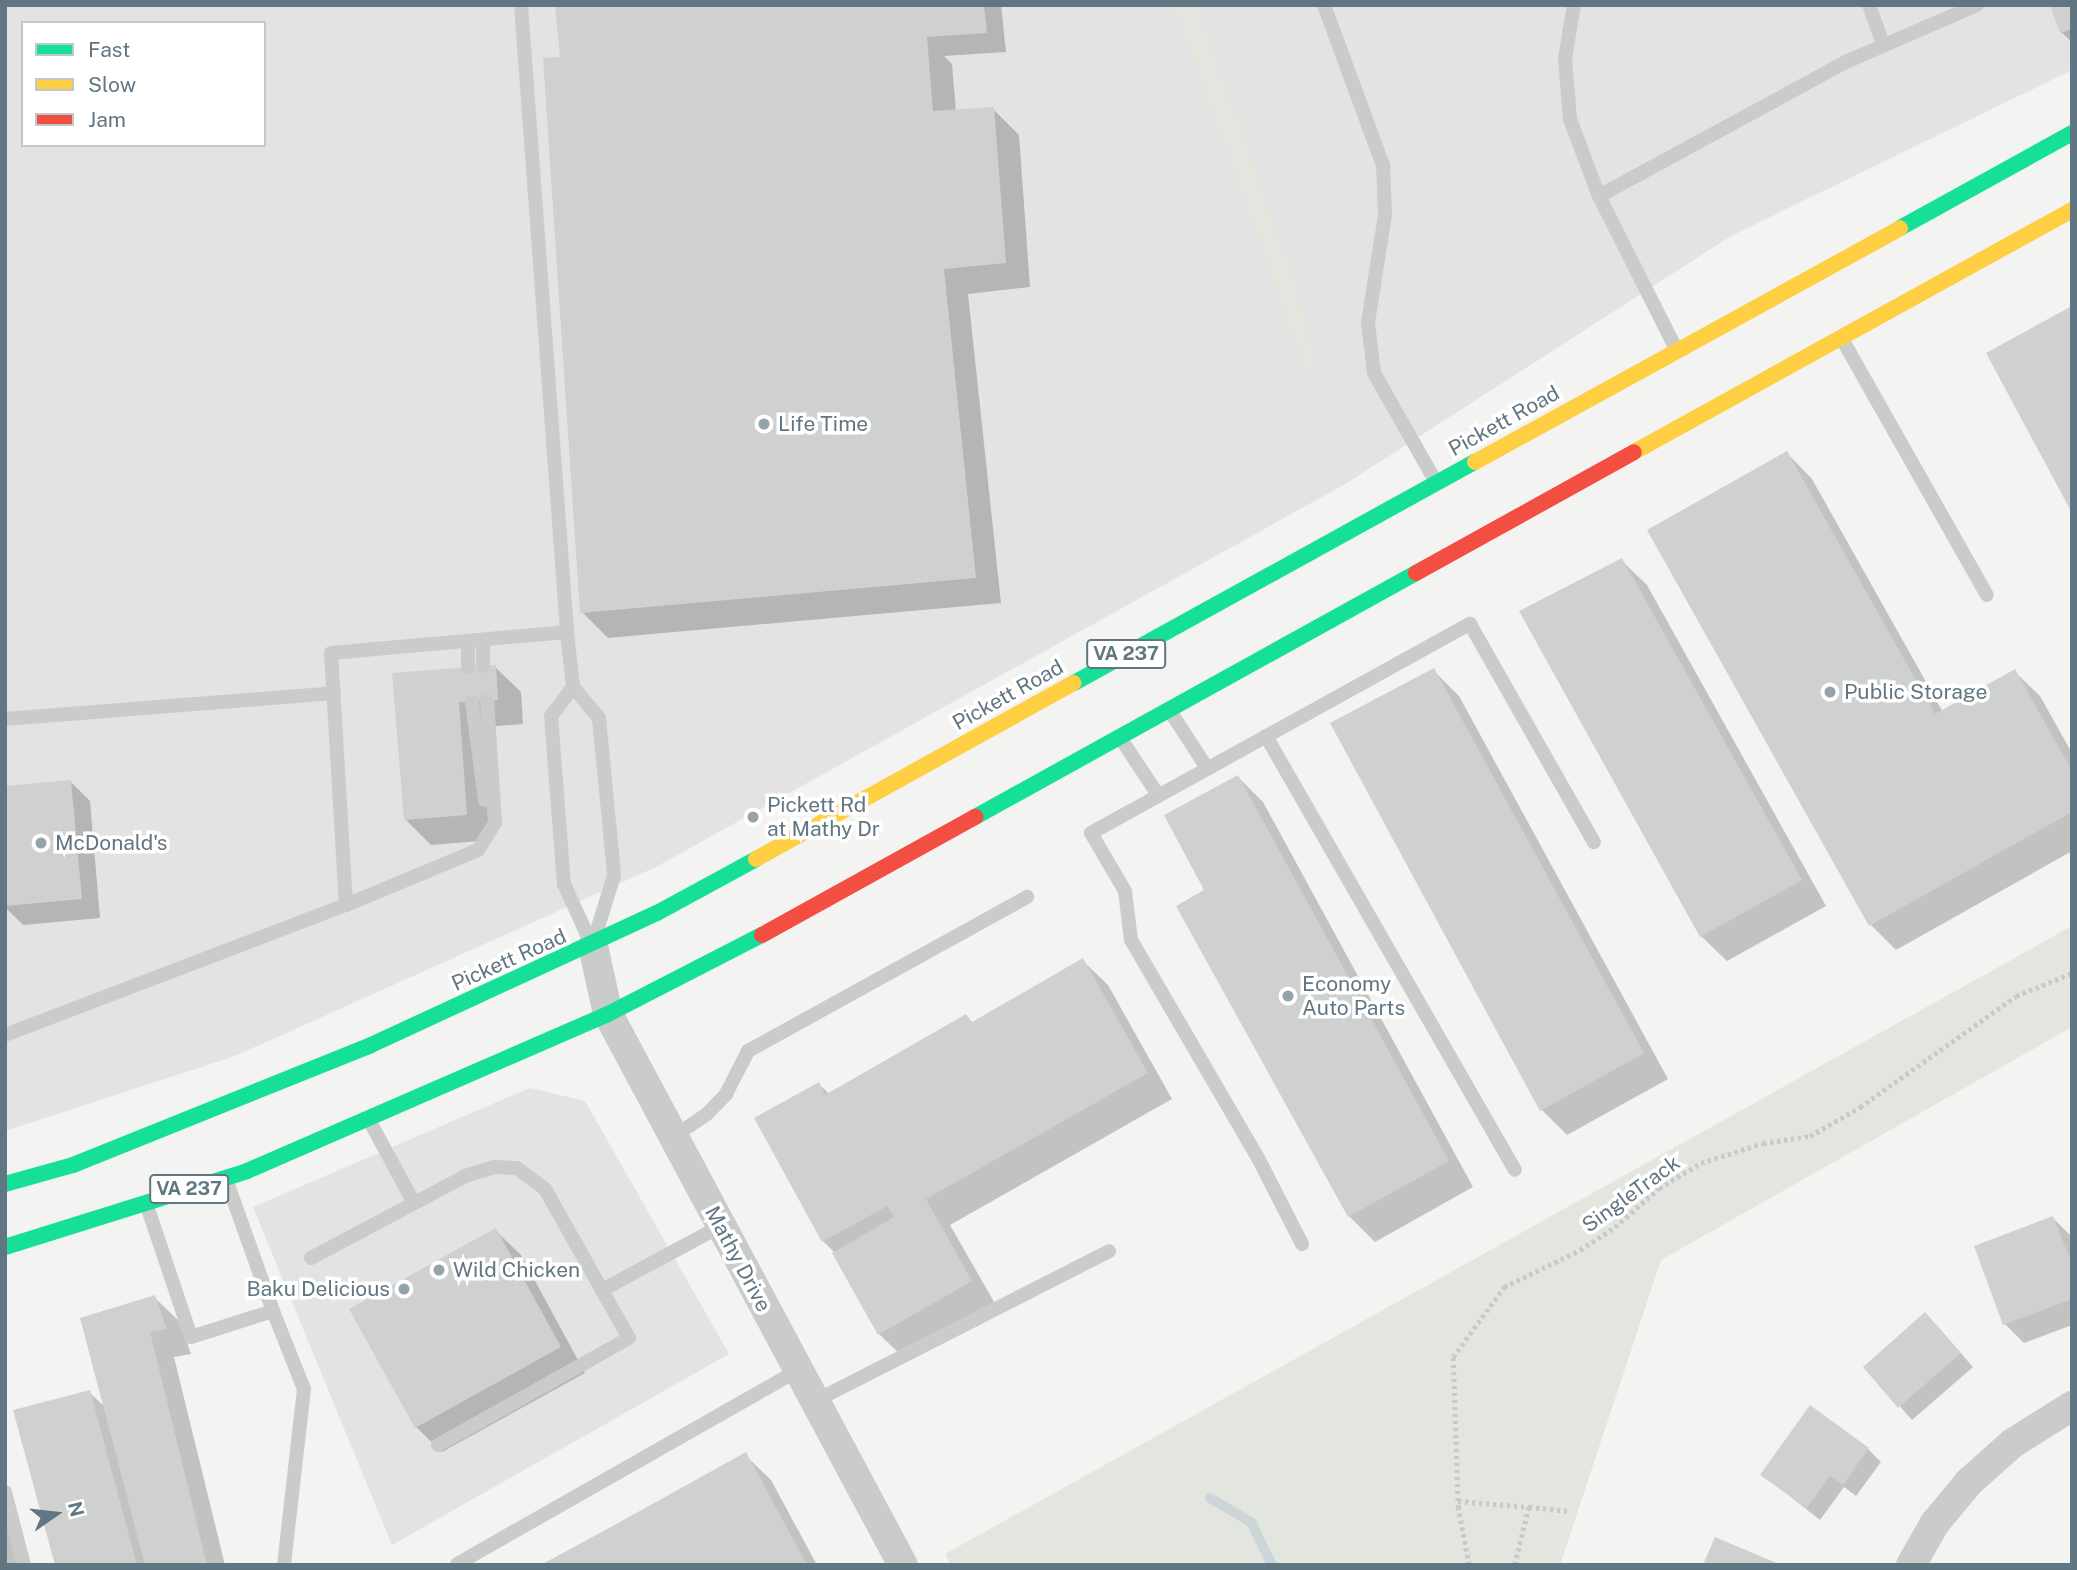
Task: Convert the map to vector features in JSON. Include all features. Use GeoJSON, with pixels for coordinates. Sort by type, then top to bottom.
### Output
{"type":"FeatureCollection","features":[{"type":"Feature","properties":{"kind":"main road","name":"Pickett Road"},"geometry":{"type":"LineString","coordinates":[[5,1184],[73,1164],[371,1045],[593,946],[2072,133]]}},
{"type":"Feature","properties":{"kind":"main road","name":"VA 237"},"geometry":{"type":"LineString","coordinates":[[5,1247],[225,1178],[608,1014],[732,952],[1121,739],[2072,210]]}},
{"type":"Feature","properties":{"kind":"street","name":"Mathy Drive"},"geometry":{"type":"LineString","coordinates":[[593,946],[608,1014],[903,1565]]}},
{"type":"Feature","properties":{"kind":"street"},"geometry":{"type":"LineString","coordinates":[[1911,1565],[1935,1523],[1969,1482],[2013,1443],[2072,1406]]}},
{"type":"Feature","properties":{"kind":"lane"},"geometry":{"type":"LineString","coordinates":[[521,5],[567,632],[573,687],[599,718],[614,875],[593,946]]}},
{"type":"Feature","properties":{"kind":"lane"},"geometry":{"type":"LineString","coordinates":[[1324,5],[1383,165],[1385,215],[1368,322],[1374,373],[1436,482]]}},
{"type":"Feature","properties":{"kind":"lane"},"geometry":{"type":"LineString","coordinates":[[1574,5],[1565,58],[1570,119],[1599,196],[1677,350]]}},
{"type":"Feature","properties":{"kind":"lane"},"geometry":{"type":"LineString","coordinates":[[1869,5],[1883,44]]}},
{"type":"Feature","properties":{"kind":"lane"},"geometry":{"type":"LineString","coordinates":[[1599,196],[1883,44],[1977,5]]}},
{"type":"Feature","properties":{"kind":"lane"},"geometry":{"type":"LineString","coordinates":[[1841,338],[1987,595]]}},
{"type":"Feature","properties":{"kind":"lane"},"geometry":{"type":"LineString","coordinates":[[1301,1244],[1258,1158],[1131,940],[1125,891],[1091,833],[1470,624],[1594,842]]}},
{"type":"Feature","properties":{"kind":"lane"},"geometry":{"type":"LineString","coordinates":[[346,905],[331,653],[567,632]]}},
{"type":"Feature","properties":{"kind":"lane"},"geometry":{"type":"LineString","coordinates":[[468,642],[476,666],[483,641]]}},
{"type":"Feature","properties":{"kind":"lane"},"geometry":{"type":"LineString","coordinates":[[573,687],[551,716],[564,884],[593,946]]}},
{"type":"Feature","properties":{"kind":"lane"},"geometry":{"type":"LineString","coordinates":[[5,719],[334,692]]}},
{"type":"Feature","properties":{"kind":"lane"},"geometry":{"type":"LineString","coordinates":[[5,1035],[346,905],[478,850],[495,823],[479,701]]}},
{"type":"Feature","properties":{"kind":"lane"},"geometry":{"type":"LineString","coordinates":[[1170,711],[1207,768]]}},
{"type":"Feature","properties":{"kind":"lane"},"geometry":{"type":"LineString","coordinates":[[1266,736],[1515,1170]]}},
{"type":"Feature","properties":{"kind":"lane"},"geometry":{"type":"LineString","coordinates":[[1121,739],[1158,795]]}},
{"type":"Feature","properties":{"kind":"lane"},"geometry":{"type":"LineString","coordinates":[[673,1137],[707,1114],[726,1094],[748,1051],[1027,897]]}},
{"type":"Feature","properties":{"kind":"lane"},"geometry":{"type":"LineString","coordinates":[[368,1119],[414,1203]]}},
{"type":"Feature","properties":{"kind":"lane"},"geometry":{"type":"LineString","coordinates":[[310,1258],[465,1176],[495,1167],[517,1168],[545,1189],[629,1338],[438,1446]]}},
{"type":"Feature","properties":{"kind":"lane"},"geometry":{"type":"LineString","coordinates":[[225,1178],[304,1390],[284,1565]]}},
{"type":"Feature","properties":{"kind":"lane"},"geometry":{"type":"LineString","coordinates":[[146,1203],[191,1337],[273,1311]]}},
{"type":"Feature","properties":{"kind":"lane"},"geometry":{"type":"LineString","coordinates":[[602,1290],[721,1226]]}},
{"type":"Feature","properties":{"kind":"lane"},"geometry":{"type":"LineString","coordinates":[[815,1401],[1109,1251]]}},
{"type":"Feature","properties":{"kind":"lane"},"geometry":{"type":"LineString","coordinates":[[457,1564],[798,1370]]}},
{"type":"Feature","properties":{"kind":"lane"},"geometry":{"type":"LineString","coordinates":[[5,1492],[23,1565]]}},
{"type":"Feature","properties":{"kind":"path","name":"SingleTrack"},"geometry":{"type":"LineString","coordinates":[[1469,1565],[1458,1501],[1453,1357],[1504,1287],[1580,1250],[1615,1227],[1659,1188],[1701,1163],[1763,1143],[1810,1136],[1860,1107],[2016,996],[2072,973]]}},
{"type":"Feature","properties":{"kind":"path"},"geometry":{"type":"LineString","coordinates":[[1458,1501],[1568,1511]]}},
{"type":"Feature","properties":{"kind":"path"},"geometry":{"type":"LineString","coordinates":[[1514,1565],[1529,1507]]}},
{"type":"Feature","properties":{"kind":"shaded area"},"geometry":{"type":"Polygon","coordinates":[[[5,5],[2072,5],[2072,70],[1731,236],[1347,483],[656,867],[235,1056],[5,1131],[5,5]]]}},
{"type":"Feature","properties":{"kind":"shaded area"},"geometry":{"type":"Polygon","coordinates":[[[1173,5],[1198,5],[1295,280],[1319,375],[1312,390],[1173,5]]]}},
{"type":"Feature","properties":{"kind":"shaded area"},"geometry":{"type":"Polygon","coordinates":[[[2072,926],[2072,1027],[1661,1260],[1560,1565],[951,1565],[945,1554],[2072,926]]]}},
{"type":"Feature","properties":{"kind":"shaded area"},"geometry":{"type":"Polygon","coordinates":[[[530,1088],[585,1101],[729,1354],[392,1545],[253,1207],[530,1088]]]}},
{"type":"Feature","properties":{"kind":"building","name":"Life Time"},"geometry":{"type":"Polygon","coordinates":[[[555,5],[984,5],[987,33],[927,37],[933,111],[994,107],[1006,263],[944,269],[976,578],[580,613],[543,58],[560,57],[555,5]]]}},
{"type":"Feature","properties":{"kind":"building"},"geometry":{"type":"Polygon","coordinates":[[[2050,5],[2072,5],[2072,29],[2060,33],[2050,5]]]}},
{"type":"Feature","properties":{"kind":"building"},"geometry":{"type":"Polygon","coordinates":[[[2072,306],[2072,513],[1986,353],[2072,306]]]}},
{"type":"Feature","properties":{"kind":"building","name":"Public Storage"},"geometry":{"type":"Polygon","coordinates":[[[1787,451],[1935,714],[2015,669],[2072,771],[2072,812],[1869,926],[1647,530],[1787,451]]]}},
{"type":"Feature","properties":{"kind":"building"},"geometry":{"type":"Polygon","coordinates":[[[1622,558],[1802,880],[1700,937],[1519,611],[1622,558]]]}},
{"type":"Feature","properties":{"kind":"building"},"geometry":{"type":"Polygon","coordinates":[[[496,665],[498,700],[459,702],[467,815],[404,820],[392,673],[496,665]]]}},
{"type":"Feature","properties":{"kind":"building"},"geometry":{"type":"Polygon","coordinates":[[[1434,668],[1644,1053],[1540,1111],[1330,723],[1434,668]]]}},
{"type":"Feature","properties":{"kind":"building"},"geometry":{"type":"Polygon","coordinates":[[[1238,775],[1449,1161],[1348,1217],[1176,906],[1204,890],[1164,815],[1238,775]]]}},
{"type":"Feature","properties":{"kind":"building","name":"McDonald's"},"geometry":{"type":"Polygon","coordinates":[[[71,780],[82,899],[5,906],[5,786],[71,780]]]}},
{"type":"Feature","properties":{"kind":"building"},"geometry":{"type":"Polygon","coordinates":[[[1083,958],[1148,1073],[926,1199],[972,1281],[878,1335],[832,1253],[894,1217],[887,1206],[822,1242],[754,1118],[819,1082],[825,1095],[966,1014],[972,1022],[1083,958]]]}},
{"type":"Feature","properties":{"kind":"building"},"geometry":{"type":"Polygon","coordinates":[[[2053,1216],[2072,1264],[2072,1299],[2003,1325],[1974,1246],[2053,1216]]]}},
{"type":"Feature","properties":{"kind":"building"},"geometry":{"type":"Polygon","coordinates":[[[496,1228],[561,1347],[415,1428],[349,1309],[496,1228]]]}},
{"type":"Feature","properties":{"kind":"building"},"geometry":{"type":"Polygon","coordinates":[[[155,1295],[167,1329],[150,1332],[207,1565],[145,1565],[80,1318],[155,1295]]]}},
{"type":"Feature","properties":{"kind":"building"},"geometry":{"type":"Polygon","coordinates":[[[1925,1312],[1961,1353],[1898,1408],[1863,1367],[1925,1312]]]}},
{"type":"Feature","properties":{"kind":"building"},"geometry":{"type":"Polygon","coordinates":[[[90,1390],[137,1565],[55,1565],[13,1410],[90,1390]]]}},
{"type":"Feature","properties":{"kind":"building"},"geometry":{"type":"Polygon","coordinates":[[[1810,1405],[1869,1448],[1843,1485],[1830,1476],[1807,1508],[1760,1475],[1810,1405]]]}},
{"type":"Feature","properties":{"kind":"building"},"geometry":{"type":"Polygon","coordinates":[[[746,1452],[807,1565],[541,1565],[566,1552],[746,1452]]]}},
{"type":"Feature","properties":{"kind":"building"},"geometry":{"type":"Polygon","coordinates":[[[1715,1537],[1781,1565],[1703,1565],[1715,1537]]]}},
{"type":"Feature","properties":{"kind":"waterway"},"geometry":{"type":"LineString","coordinates":[[1210,1498],[1251,1522],[1272,1565]]}},
{"type":"Feature","properties":{"kind":"traffic: fast"},"geometry":{"type":"LineString","coordinates":[[1900,228],[2072,133]]}},
{"type":"Feature","properties":{"kind":"traffic: fast"},"geometry":{"type":"LineString","coordinates":[[1074,683],[1475,462]]}},
{"type":"Feature","properties":{"kind":"traffic: fast"},"geometry":{"type":"LineString","coordinates":[[975,817],[1416,573]]}},
{"type":"Feature","properties":{"kind":"traffic: fast"},"geometry":{"type":"LineString","coordinates":[[5,1184],[73,1165],[371,1045],[657,913],[756,859]]}},
{"type":"Feature","properties":{"kind":"traffic: fast"},"geometry":{"type":"LineString","coordinates":[[5,1247],[247,1171],[608,1014],[762,935]]}},
{"type":"Feature","properties":{"kind":"traffic: slow"},"geometry":{"type":"LineString","coordinates":[[1634,452],[2072,210]]}},
{"type":"Feature","properties":{"kind":"traffic: slow"},"geometry":{"type":"LineString","coordinates":[[1475,462],[1900,228]]}},
{"type":"Feature","properties":{"kind":"traffic: slow"},"geometry":{"type":"LineString","coordinates":[[756,859],[1074,683]]}},
{"type":"Feature","properties":{"kind":"traffic: jam"},"geometry":{"type":"LineString","coordinates":[[1416,573],[1634,452]]}},
{"type":"Feature","properties":{"kind":"traffic: jam"},"geometry":{"type":"LineString","coordinates":[[762,935],[975,817]]}},
{"type":"Feature","properties":{"kind":"place","name":"Life Time"},"geometry":{"type":"Point","coordinates":[764,424]}},
{"type":"Feature","properties":{"kind":"place","name":"Public Storage"},"geometry":{"type":"Point","coordinates":[1830,692]}},
{"type":"Feature","properties":{"kind":"place","name":"Pickett Rd at Mathy Dr"},"geometry":{"type":"Point","coordinates":[753,817]}},
{"type":"Feature","properties":{"kind":"place","name":"McDonald's"},"geometry":{"type":"Point","coordinates":[41,843]}},
{"type":"Feature","properties":{"kind":"place","name":"Economy Auto Parts"},"geometry":{"type":"Point","coordinates":[1288,996]}},
{"type":"Feature","properties":{"kind":"place","name":"Wild Chicken"},"geometry":{"type":"Point","coordinates":[439,1270]}},
{"type":"Feature","properties":{"kind":"place","name":"Baku Delicious"},"geometry":{"type":"Point","coordinates":[404,1289]}}]}
